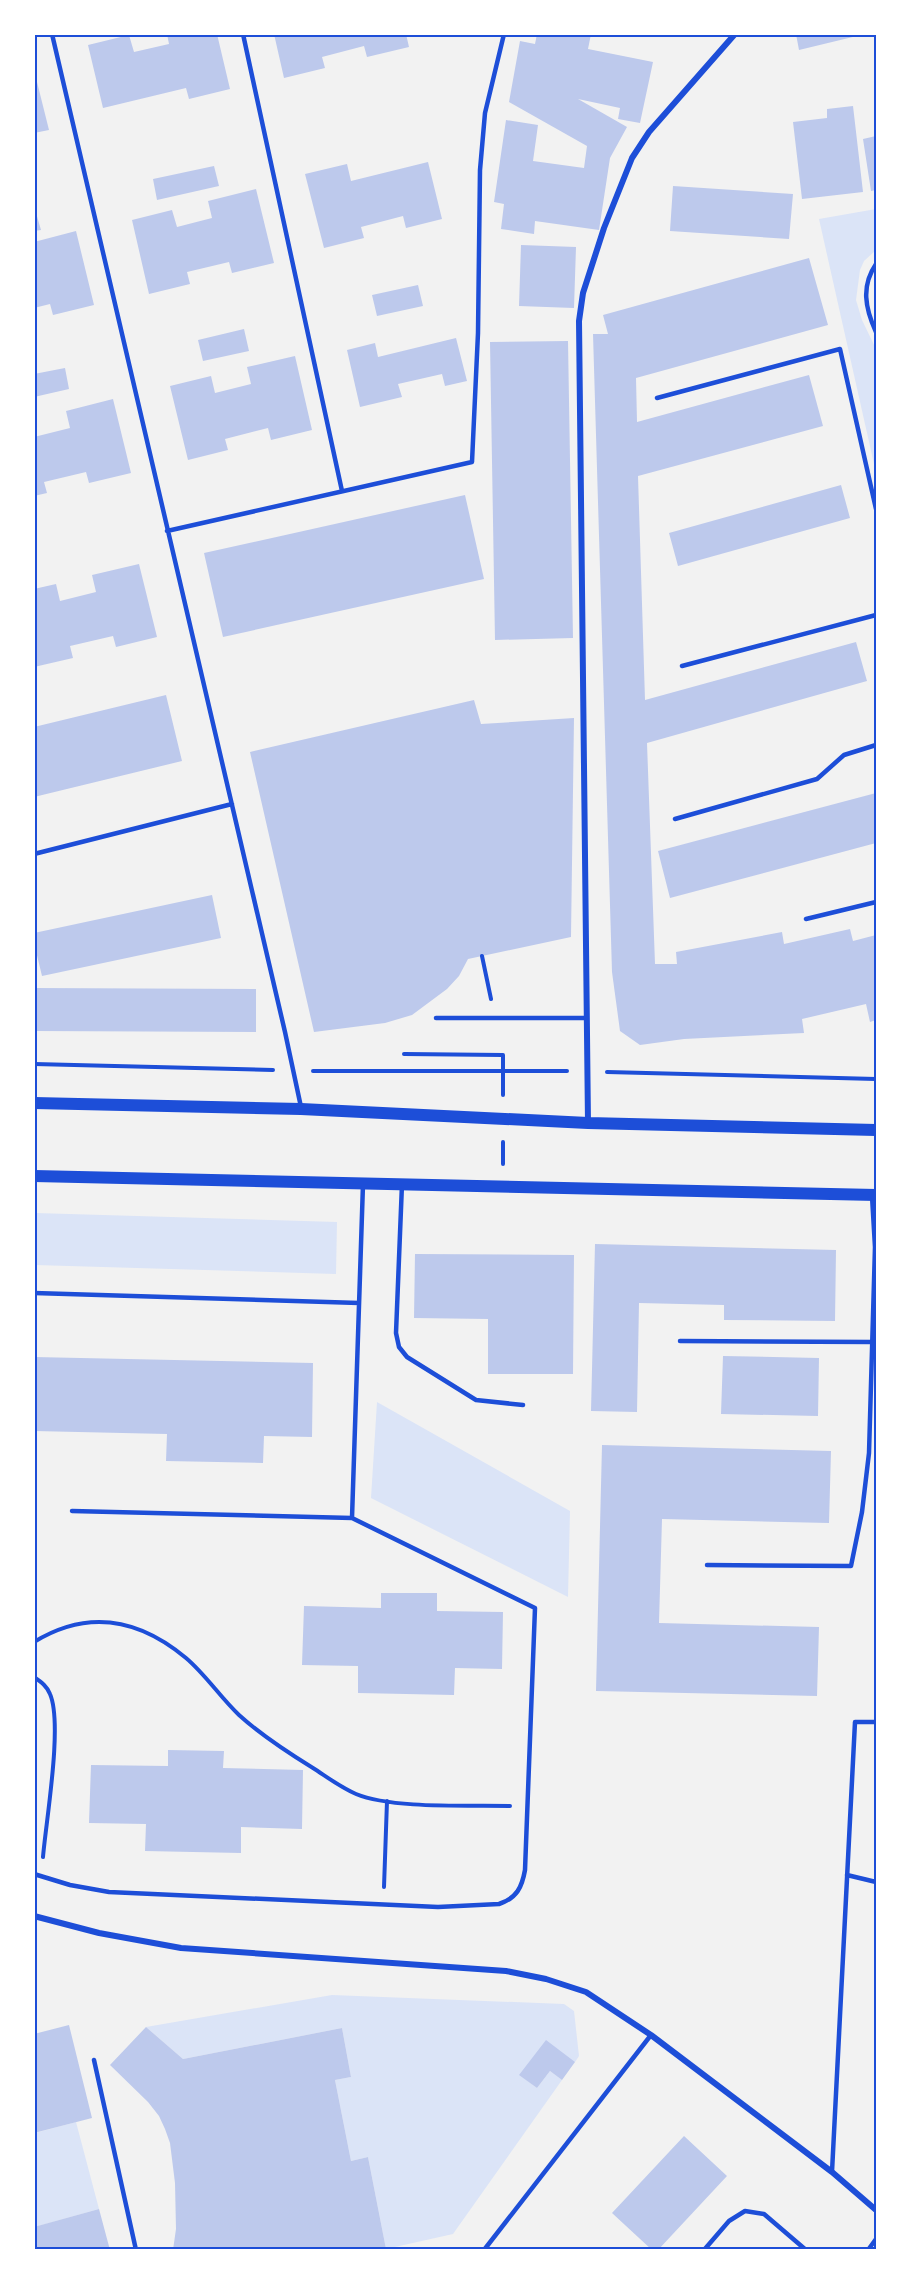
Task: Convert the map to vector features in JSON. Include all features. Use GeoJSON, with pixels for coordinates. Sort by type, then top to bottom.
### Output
{"type":"FeatureCollection","features":[{"type":"Feature","properties":{"kind":"main road"},"geometry":{"type":"LineString","coordinates":[[34,1102],[301,1108],[588,1122],[876,1130]]}},
{"type":"Feature","properties":{"kind":"main road"},"geometry":{"type":"LineString","coordinates":[[34,1176],[874,1195]]}},
{"type":"Feature","properties":{"kind":"street"},"geometry":{"type":"LineString","coordinates":[[588,1122],[579,321],[583,292],[604,228],[632,158],[649,132],[735,34]]}},
{"type":"Feature","properties":{"kind":"street"},"geometry":{"type":"LineString","coordinates":[[34,1916],[99,1933],[181,1948],[506,1971],[546,1978],[586,1992],[651,2035],[832,2172],[876,2210]]}},
{"type":"Feature","properties":{"kind":"lane"},"geometry":{"type":"LineString","coordinates":[[52,34],[301,1108]]}},
{"type":"Feature","properties":{"kind":"lane"},"geometry":{"type":"LineString","coordinates":[[243,34],[342,491]]}},
{"type":"Feature","properties":{"kind":"lane"},"geometry":{"type":"LineString","coordinates":[[167,531],[472,462],[478,333],[480,170],[485,113],[504,34]]}},
{"type":"Feature","properties":{"kind":"lane"},"geometry":{"type":"LineString","coordinates":[[876,264],[868,279],[865,297],[876,332]]}},
{"type":"Feature","properties":{"kind":"lane"},"geometry":{"type":"LineString","coordinates":[[657,398],[840,349],[876,508]]}},
{"type":"Feature","properties":{"kind":"lane"},"geometry":{"type":"LineString","coordinates":[[682,666],[876,615]]}},
{"type":"Feature","properties":{"kind":"lane"},"geometry":{"type":"LineString","coordinates":[[675,819],[817,779],[844,755],[876,745]]}},
{"type":"Feature","properties":{"kind":"lane"},"geometry":{"type":"LineString","coordinates":[[34,854],[232,804]]}},
{"type":"Feature","properties":{"kind":"lane"},"geometry":{"type":"LineString","coordinates":[[806,919],[876,902]]}},
{"type":"Feature","properties":{"kind":"lane"},"geometry":{"type":"LineString","coordinates":[[436,1018],[586,1018]]}},
{"type":"Feature","properties":{"kind":"lane"},"geometry":{"type":"LineString","coordinates":[[352,1518],[363,1184]]}},
{"type":"Feature","properties":{"kind":"lane"},"geometry":{"type":"LineString","coordinates":[[402,1184],[396,1333],[399,1347],[407,1357],[476,1400],[523,1405]]}},
{"type":"Feature","properties":{"kind":"lane"},"geometry":{"type":"LineString","coordinates":[[707,1565],[851,1566],[862,1512],[869,1453],[875,1247],[874,1195]]}},
{"type":"Feature","properties":{"kind":"lane"},"geometry":{"type":"LineString","coordinates":[[34,1293],[359,1303]]}},
{"type":"Feature","properties":{"kind":"lane"},"geometry":{"type":"LineString","coordinates":[[680,1341],[872,1342]]}},
{"type":"Feature","properties":{"kind":"lane"},"geometry":{"type":"LineString","coordinates":[[34,1874],[70,1885],[109,1892],[480,1906],[508,1901],[522,1885],[525,1869],[535,1608],[352,1518],[72,1511]]}},
{"type":"Feature","properties":{"kind":"lane"},"geometry":{"type":"LineString","coordinates":[[832,2172],[855,1722],[876,1722]]}},
{"type":"Feature","properties":{"kind":"lane"},"geometry":{"type":"LineString","coordinates":[[847,1875],[876,1882]]}},
{"type":"Feature","properties":{"kind":"lane"},"geometry":{"type":"LineString","coordinates":[[484,2250],[651,2035]]}},
{"type":"Feature","properties":{"kind":"lane"},"geometry":{"type":"LineString","coordinates":[[94,2060],[136,2250]]}},
{"type":"Feature","properties":{"kind":"lane"},"geometry":{"type":"LineString","coordinates":[[704,2250],[729,2221],[745,2211],[764,2214],[806,2250]]}},
{"type":"Feature","properties":{"kind":"lane"},"geometry":{"type":"LineString","coordinates":[[868,2250],[876,2239]]}},
{"type":"Feature","properties":{"kind":"path"},"geometry":{"type":"LineString","coordinates":[[482,956],[495,1018]]}},
{"type":"Feature","properties":{"kind":"path"},"geometry":{"type":"LineString","coordinates":[[404,1054],[503,1055]]}},
{"type":"Feature","properties":{"kind":"path"},"geometry":{"type":"LineString","coordinates":[[34,1064],[293,1070],[588,1071],[876,1079]]}},
{"type":"Feature","properties":{"kind":"path"},"geometry":{"type":"LineString","coordinates":[[34,1642],[53,1631],[92,1621],[114,1622],[150,1635],[186,1658],[239,1715],[283,1749],[358,1795],[387,1801],[528,1807]]}},
{"type":"Feature","properties":{"kind":"path"},"geometry":{"type":"LineString","coordinates":[[34,1677],[45,1686],[51,1695],[55,1726],[41,1876]]}},
{"type":"Feature","properties":{"kind":"path"},"geometry":{"type":"LineString","coordinates":[[383,1904],[387,1801]]}},
{"type":"Feature","properties":{"kind":"shaded area"},"geometry":{"type":"Polygon","coordinates":[[[876,209],[876,250],[864,261],[860,270],[856,300],[862,320],[876,349],[876,473],[819,219],[876,209]]]}},
{"type":"Feature","properties":{"kind":"shaded area"},"geometry":{"type":"Polygon","coordinates":[[[35,1213],[337,1222],[336,1274],[35,1265],[35,1213]]]}},
{"type":"Feature","properties":{"kind":"shaded area"},"geometry":{"type":"Polygon","coordinates":[[[377,1402],[570,1511],[568,1597],[371,1498],[377,1402]]]}},
{"type":"Feature","properties":{"kind":"shaded area"},"geometry":{"type":"Polygon","coordinates":[[[332,1995],[564,2004],[574,2011],[579,2056],[575,2062],[520,2075],[537,2088],[550,2071],[562,2080],[453,2234],[386,2249],[368,2157],[351,2161],[335,2080],[351,2077],[342,2028],[183,2059],[146,2027],[332,1995]]]}},
{"type":"Feature","properties":{"kind":"shaded area"},"geometry":{"type":"Polygon","coordinates":[[[76,2122],[99,2209],[35,2227],[35,2133],[76,2122]]]}},
{"type":"Feature","properties":{"kind":"building"},"geometry":{"type":"Polygon","coordinates":[[[167,34],[217,34],[230,89],[189,99],[186,88],[103,108],[88,45],[129,35],[134,52],[169,44],[167,34]]]}},
{"type":"Feature","properties":{"kind":"building"},"geometry":{"type":"Polygon","coordinates":[[[274,34],[406,34],[409,47],[367,57],[364,46],[322,57],[325,68],[284,78],[274,34]]]}},
{"type":"Feature","properties":{"kind":"building"},"geometry":{"type":"Polygon","coordinates":[[[537,34],[591,34],[588,49],[653,62],[640,123],[618,119],[620,108],[578,99],[627,127],[610,158],[599,230],[535,221],[534,234],[501,229],[504,204],[494,202],[506,120],[538,125],[533,161],[584,168],[587,146],[509,102],[520,41],[535,44],[537,34]]]}},
{"type":"Feature","properties":{"kind":"building"},"geometry":{"type":"Polygon","coordinates":[[[796,34],[861,34],[861,35],[799,50],[796,34]]]}},
{"type":"Feature","properties":{"kind":"building"},"geometry":{"type":"Polygon","coordinates":[[[34,75],[49,130],[34,133],[34,75]]]}},
{"type":"Feature","properties":{"kind":"building"},"geometry":{"type":"Polygon","coordinates":[[[853,106],[863,192],[802,199],[793,122],[827,118],[827,109],[853,106]]]}},
{"type":"Feature","properties":{"kind":"building"},"geometry":{"type":"Polygon","coordinates":[[[876,136],[876,190],[871,191],[863,139],[876,136]]]}},
{"type":"Feature","properties":{"kind":"building"},"geometry":{"type":"Polygon","coordinates":[[[428,162],[442,219],[406,228],[403,216],[361,227],[364,238],[324,248],[305,174],[347,164],[351,181],[428,162]]]}},
{"type":"Feature","properties":{"kind":"building"},"geometry":{"type":"Polygon","coordinates":[[[214,166],[219,186],[157,200],[153,179],[214,166]]]}},
{"type":"Feature","properties":{"kind":"building"},"geometry":{"type":"Polygon","coordinates":[[[673,186],[793,194],[789,239],[670,231],[673,186]]]}},
{"type":"Feature","properties":{"kind":"building"},"geometry":{"type":"Polygon","coordinates":[[[256,189],[274,263],[232,273],[229,262],[187,272],[190,284],[149,294],[132,220],[172,210],[177,227],[212,218],[208,201],[256,189]]]}},
{"type":"Feature","properties":{"kind":"building"},"geometry":{"type":"Polygon","coordinates":[[[34,206],[41,230],[34,231],[34,206]]]}},
{"type":"Feature","properties":{"kind":"building"},"geometry":{"type":"Polygon","coordinates":[[[76,231],[94,305],[53,315],[50,304],[34,308],[34,242],[76,231]]]}},
{"type":"Feature","properties":{"kind":"building"},"geometry":{"type":"Polygon","coordinates":[[[521,245],[576,247],[574,308],[519,306],[521,245]]]}},
{"type":"Feature","properties":{"kind":"building"},"geometry":{"type":"Polygon","coordinates":[[[809,258],[828,325],[636,378],[637,422],[809,375],[823,426],[638,476],[645,700],[856,642],[867,681],[647,743],[655,964],[677,964],[676,952],[782,932],[784,944],[850,929],[853,941],[876,935],[876,1020],[870,1022],[866,1004],[802,1019],[804,1033],[684,1039],[640,1045],[620,1031],[612,972],[593,334],[608,334],[603,315],[809,258]]]}},
{"type":"Feature","properties":{"kind":"building"},"geometry":{"type":"Polygon","coordinates":[[[418,285],[423,306],[377,316],[372,295],[418,285]]]}},
{"type":"Feature","properties":{"kind":"building"},"geometry":{"type":"Polygon","coordinates":[[[244,329],[249,351],[203,361],[198,340],[244,329]]]}},
{"type":"Feature","properties":{"kind":"building"},"geometry":{"type":"Polygon","coordinates":[[[456,338],[467,381],[445,386],[442,374],[398,384],[402,397],[360,407],[347,350],[375,343],[378,357],[456,338]]]}},
{"type":"Feature","properties":{"kind":"building"},"geometry":{"type":"Polygon","coordinates":[[[568,341],[573,638],[495,640],[490,342],[568,341]]]}},
{"type":"Feature","properties":{"kind":"building"},"geometry":{"type":"Polygon","coordinates":[[[295,356],[312,430],[271,440],[268,428],[225,439],[228,450],[188,460],[170,386],[211,376],[215,393],[251,384],[247,367],[295,356]]]}},
{"type":"Feature","properties":{"kind":"building"},"geometry":{"type":"Polygon","coordinates":[[[65,368],[69,389],[34,397],[34,374],[65,368]]]}},
{"type":"Feature","properties":{"kind":"building"},"geometry":{"type":"Polygon","coordinates":[[[113,399],[131,473],[89,483],[86,472],[44,482],[47,493],[34,496],[34,437],[70,428],[66,411],[113,399]]]}},
{"type":"Feature","properties":{"kind":"building"},"geometry":{"type":"Polygon","coordinates":[[[841,485],[850,518],[678,566],[669,533],[841,485]]]}},
{"type":"Feature","properties":{"kind":"building"},"geometry":{"type":"Polygon","coordinates":[[[465,495],[484,579],[223,637],[204,553],[465,495]]]}},
{"type":"Feature","properties":{"kind":"building"},"geometry":{"type":"Polygon","coordinates":[[[139,564],[157,637],[116,647],[113,636],[70,646],[73,658],[34,667],[34,589],[56,584],[60,601],[96,592],[92,575],[139,564]]]}},
{"type":"Feature","properties":{"kind":"building"},"geometry":{"type":"Polygon","coordinates":[[[166,695],[182,761],[34,797],[34,727],[166,695]]]}},
{"type":"Feature","properties":{"kind":"building"},"geometry":{"type":"Polygon","coordinates":[[[474,700],[481,724],[574,718],[571,937],[468,959],[459,976],[447,989],[412,1015],[385,1023],[314,1032],[250,752],[474,700]]]}},
{"type":"Feature","properties":{"kind":"building"},"geometry":{"type":"Polygon","coordinates":[[[876,793],[876,843],[670,898],[658,851],[876,793]]]}},
{"type":"Feature","properties":{"kind":"building"},"geometry":{"type":"Polygon","coordinates":[[[212,895],[221,938],[42,976],[34,943],[34,933],[212,895]]]}},
{"type":"Feature","properties":{"kind":"building"},"geometry":{"type":"Polygon","coordinates":[[[34,988],[256,989],[256,1032],[34,1031],[34,988]]]}},
{"type":"Feature","properties":{"kind":"building"},"geometry":{"type":"Polygon","coordinates":[[[595,1244],[836,1250],[835,1321],[724,1320],[724,1305],[639,1303],[637,1412],[591,1411],[595,1244]]]}},
{"type":"Feature","properties":{"kind":"building"},"geometry":{"type":"Polygon","coordinates":[[[415,1254],[574,1255],[573,1374],[488,1374],[488,1319],[414,1318],[415,1254]]]}},
{"type":"Feature","properties":{"kind":"building"},"geometry":{"type":"Polygon","coordinates":[[[723,1356],[819,1358],[818,1416],[721,1414],[723,1356]]]}},
{"type":"Feature","properties":{"kind":"building"},"geometry":{"type":"Polygon","coordinates":[[[34,1357],[313,1363],[312,1437],[264,1436],[263,1463],[166,1461],[167,1434],[34,1431],[34,1357]]]}},
{"type":"Feature","properties":{"kind":"building"},"geometry":{"type":"Polygon","coordinates":[[[602,1445],[831,1451],[829,1523],[662,1519],[659,1623],[819,1627],[817,1696],[596,1691],[602,1445]]]}},
{"type":"Feature","properties":{"kind":"building"},"geometry":{"type":"Polygon","coordinates":[[[381,1593],[437,1593],[437,1611],[503,1612],[502,1669],[455,1668],[454,1695],[358,1693],[358,1666],[302,1665],[304,1606],[381,1608],[381,1593]]]}},
{"type":"Feature","properties":{"kind":"building"},"geometry":{"type":"Polygon","coordinates":[[[168,1750],[224,1751],[223,1768],[303,1770],[302,1829],[241,1827],[241,1853],[145,1851],[146,1824],[89,1823],[91,1765],[168,1766],[168,1750]]]}},
{"type":"Feature","properties":{"kind":"building"},"geometry":{"type":"Polygon","coordinates":[[[69,2025],[92,2118],[34,2133],[34,2034],[69,2025]]]}},
{"type":"Feature","properties":{"kind":"building"},"geometry":{"type":"Polygon","coordinates":[[[146,2027],[183,2059],[342,2028],[351,2077],[335,2080],[351,2161],[368,2157],[386,2249],[173,2250],[176,2229],[175,2183],[170,2143],[159,2116],[110,2065],[146,2027]]]}},
{"type":"Feature","properties":{"kind":"building"},"geometry":{"type":"Polygon","coordinates":[[[546,2040],[575,2062],[562,2080],[550,2071],[537,2088],[519,2075],[546,2040]]]}},
{"type":"Feature","properties":{"kind":"building"},"geometry":{"type":"Polygon","coordinates":[[[684,2136],[727,2176],[658,2250],[652,2250],[612,2213],[684,2136]]]}},
{"type":"Feature","properties":{"kind":"building"},"geometry":{"type":"Polygon","coordinates":[[[99,2209],[110,2250],[34,2250],[34,2227],[99,2209]]]}}]}
